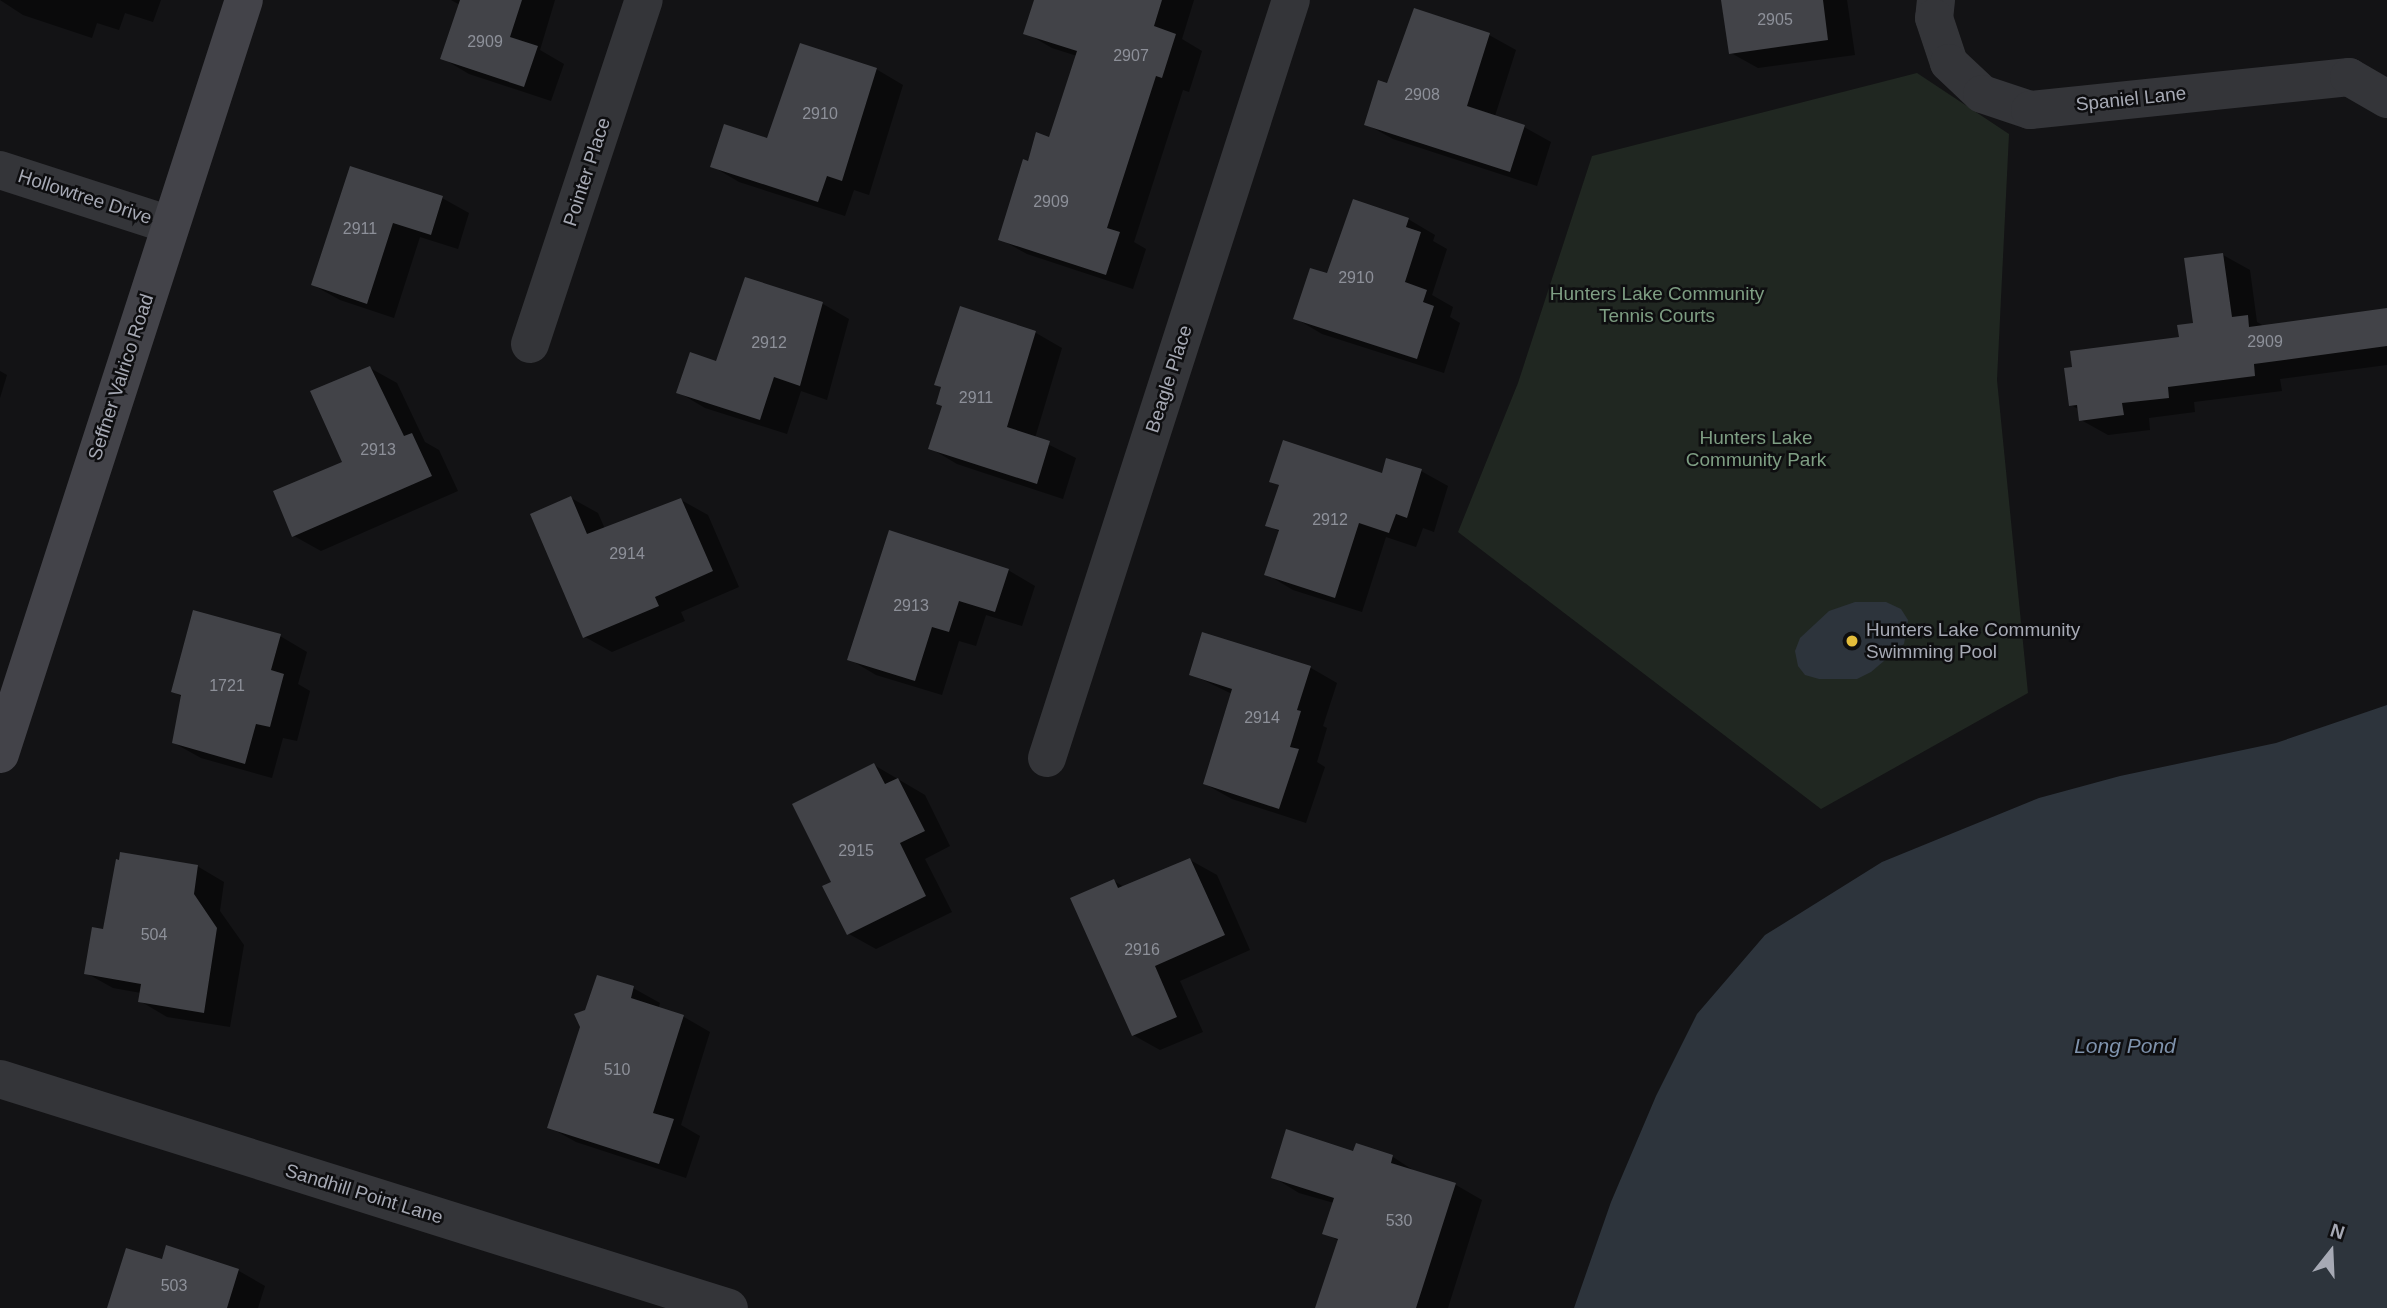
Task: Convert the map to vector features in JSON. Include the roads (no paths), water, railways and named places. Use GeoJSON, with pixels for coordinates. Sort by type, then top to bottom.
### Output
{"type":"FeatureCollection","features":[{"type":"Feature","properties":{"kind":"street","name":"Seffner Valrico Road"},"geometry":{"type":"LineString","coordinates":[[0,754],[244,0]]}},
{"type":"Feature","properties":{"kind":"street","name":"Pointer Place"},"geometry":{"type":"LineString","coordinates":[[530,344],[644,0]]}},
{"type":"Feature","properties":{"kind":"street","name":"Beagle Place"},"geometry":{"type":"LineString","coordinates":[[1046,758],[1292,0]]}},
{"type":"Feature","properties":{"kind":"street","name":"Spaniel Lane"},"geometry":{"type":"LineString","coordinates":[[1936,0],[1934,18],[1949,63],[1982,94],[2030,110],[2349,77],[2387,99]]}},
{"type":"Feature","properties":{"kind":"street","name":"Hollowtree Drive"},"geometry":{"type":"LineString","coordinates":[[0,170],[170,225]]}},
{"type":"Feature","properties":{"kind":"street","name":"Sandhill Point Lane"},"geometry":{"type":"LineString","coordinates":[[0,1079],[729,1308]]}},
{"type":"Feature","properties":{"kind":"water","name":"Hunters Lake Community Swimming Pool"},"geometry":{"type":"Polygon","coordinates":[[[1855,602],[1886,602],[1901,609],[1908,620],[1904,644],[1871,672],[1857,679],[1819,679],[1805,675],[1798,666],[1795,651],[1800,638],[1829,611],[1855,602]]]}},
{"type":"Feature","properties":{"kind":"water","name":"Long Pond"},"geometry":{"type":"Polygon","coordinates":[[[2387,705],[2387,1308],[1574,1308],[1611,1202],[1656,1096],[1697,1014],[1765,935],[1882,862],[2039,798],[2120,776],[2276,743],[2387,705]]]}},
{"type":"Feature","properties":{"kind":"place","name":"Hunters Lake Community Swimming Pool"},"geometry":{"type":"Point","coordinates":[1852,641]}},
{"type":"Feature","properties":{"kind":"park label","name":"Hunters Lake Community Tennis Courts"},"geometry":{"type":"Point","coordinates":[1657,305]}},
{"type":"Feature","properties":{"kind":"park label","name":"Hunters Lake Community Park"},"geometry":{"type":"Point","coordinates":[1756,449]}}]}
